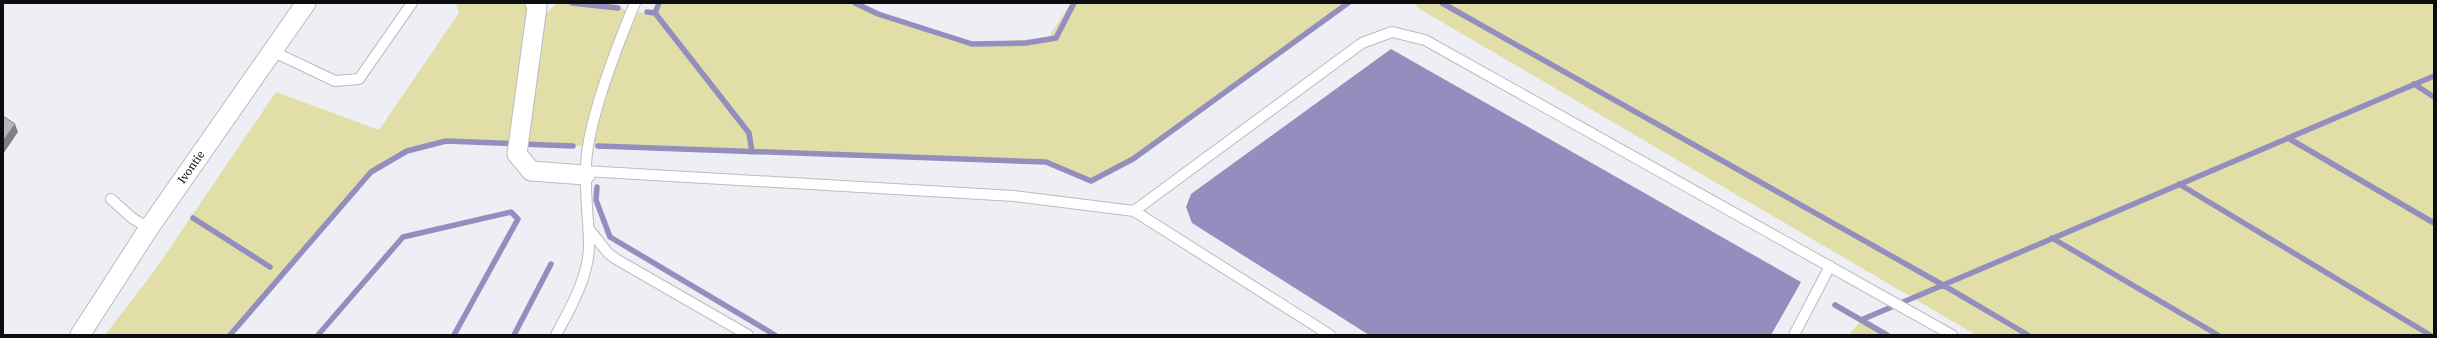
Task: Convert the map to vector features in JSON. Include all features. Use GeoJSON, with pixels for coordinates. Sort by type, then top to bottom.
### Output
{"type":"FeatureCollection","features":[{"type":"Feature","properties":{"kind":"street","name":"Ivontie"},"geometry":{"type":"LineString","coordinates":[[80,335],[149,228],[306,3]]}},
{"type":"Feature","properties":{"kind":"street"},"geometry":{"type":"LineString","coordinates":[[535,3],[537,7],[529,77],[517,154],[531,171],[585,173]]}},
{"type":"Feature","properties":{"kind":"lane"},"geometry":{"type":"LineString","coordinates":[[272,51],[335,81],[359,80],[412,3]]}},
{"type":"Feature","properties":{"kind":"lane"},"geometry":{"type":"LineString","coordinates":[[556,335],[582,281],[589,249],[585,173],[591,130],[618,42],[635,3]]}},
{"type":"Feature","properties":{"kind":"lane"},"geometry":{"type":"LineString","coordinates":[[1134,211],[1362,43],[1392,32],[1425,40],[1952,335]]}},
{"type":"Feature","properties":{"kind":"lane"},"geometry":{"type":"LineString","coordinates":[[585,173],[1014,196],[1134,211],[1330,335]]}},
{"type":"Feature","properties":{"kind":"lane"},"geometry":{"type":"LineString","coordinates":[[111,199],[132,218],[149,228]]}},
{"type":"Feature","properties":{"kind":"lane"},"geometry":{"type":"LineString","coordinates":[[588,228],[608,253],[616,259],[748,335]]}},
{"type":"Feature","properties":{"kind":"lane"},"geometry":{"type":"LineString","coordinates":[[1794,335],[1830,266]]}},
{"type":"Feature","properties":{"kind":"shaded area"},"geometry":{"type":"Polygon","coordinates":[[[456,3],[522,3],[543,17],[557,3],[613,3],[628,12],[655,13],[659,3],[855,3],[878,14],[972,44],[1048,38],[1071,3],[1348,3],[1133,159],[1091,181],[1045,162],[446,141],[407,151],[371,172],[230,335],[105,335],[155,270],[276,92],[379,130],[459,13],[456,3]]]}},
{"type":"Feature","properties":{"kind":"shaded area"},"geometry":{"type":"Polygon","coordinates":[[[1414,3],[2434,3],[2434,335],[1976,335],[1418,8],[1414,3]]]}},
{"type":"Feature","properties":{"kind":"shaded area"},"geometry":{"type":"Polygon","coordinates":[[[1391,49],[1801,282],[1771,335],[1369,335],[1192,223],[1186,207],[1191,194],[1391,49]]]}},
{"type":"Feature","properties":{"kind":"shaded area"},"geometry":{"type":"Polygon","coordinates":[[[1861,320],[1887,335],[1849,335],[1861,320]]]}},
{"type":"Feature","properties":{"kind":"building"},"geometry":{"type":"Polygon","coordinates":[[[3,116],[15,124],[3,141],[3,116]]]}},
{"type":"Feature","properties":{"kind":"waterway"},"geometry":{"type":"LineString","coordinates":[[572,3],[618,8]]}},
{"type":"Feature","properties":{"kind":"waterway"},"geometry":{"type":"LineString","coordinates":[[655,13],[659,3]]}},
{"type":"Feature","properties":{"kind":"waterway"},"geometry":{"type":"LineString","coordinates":[[855,3],[878,14],[972,44],[1026,43],[1056,38],[1074,3]]}},
{"type":"Feature","properties":{"kind":"waterway"},"geometry":{"type":"LineString","coordinates":[[598,146],[1046,162],[1091,181],[1133,159],[1348,3]]}},
{"type":"Feature","properties":{"kind":"waterway"},"geometry":{"type":"LineString","coordinates":[[1442,3],[1943,285],[2028,335]]}},
{"type":"Feature","properties":{"kind":"waterway"},"geometry":{"type":"LineString","coordinates":[[647,12],[655,13],[749,133],[752,152]]}},
{"type":"Feature","properties":{"kind":"waterway"},"geometry":{"type":"LineString","coordinates":[[1861,320],[2434,76]]}},
{"type":"Feature","properties":{"kind":"waterway"},"geometry":{"type":"LineString","coordinates":[[2414,84],[2434,97]]}},
{"type":"Feature","properties":{"kind":"waterway"},"geometry":{"type":"LineString","coordinates":[[2288,138],[2434,223]]}},
{"type":"Feature","properties":{"kind":"waterway"},"geometry":{"type":"LineString","coordinates":[[230,335],[371,172],[407,151],[446,141],[573,146]]}},
{"type":"Feature","properties":{"kind":"waterway"},"geometry":{"type":"LineString","coordinates":[[2179,184],[2430,335]]}},
{"type":"Feature","properties":{"kind":"waterway"},"geometry":{"type":"LineString","coordinates":[[597,187],[596,200],[610,237],[775,335]]}},
{"type":"Feature","properties":{"kind":"waterway"},"geometry":{"type":"LineString","coordinates":[[318,335],[403,237],[511,212],[518,219],[454,335]]}},
{"type":"Feature","properties":{"kind":"waterway"},"geometry":{"type":"LineString","coordinates":[[193,218],[270,267]]}},
{"type":"Feature","properties":{"kind":"waterway"},"geometry":{"type":"LineString","coordinates":[[2052,238],[2218,335]]}},
{"type":"Feature","properties":{"kind":"waterway"},"geometry":{"type":"LineString","coordinates":[[514,335],[551,264]]}},
{"type":"Feature","properties":{"kind":"waterway"},"geometry":{"type":"LineString","coordinates":[[1835,305],[1887,335]]}}]}
